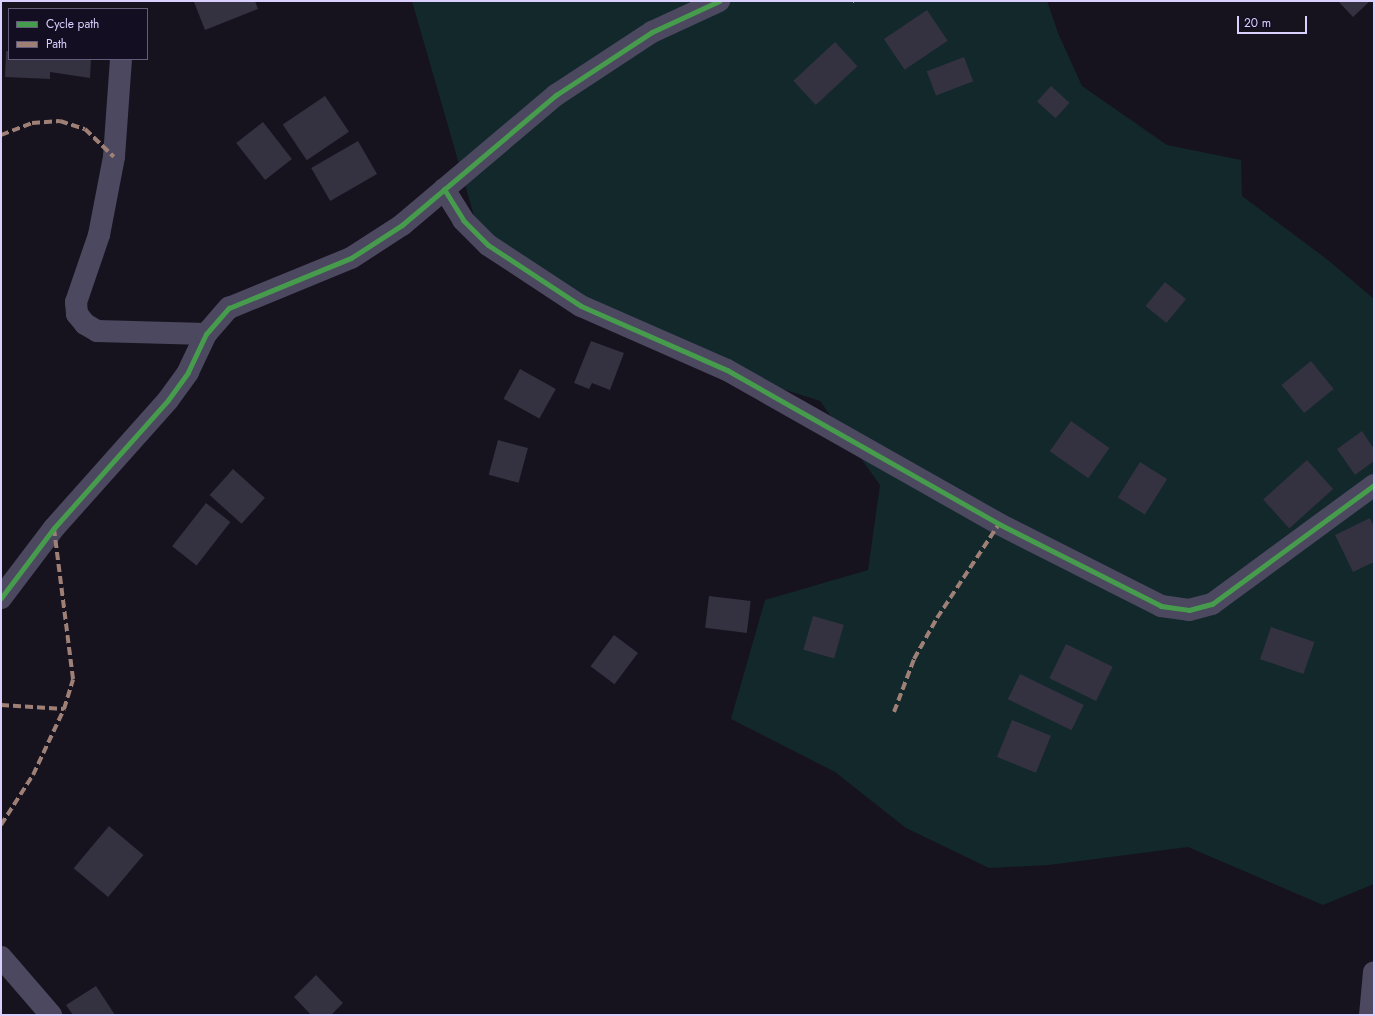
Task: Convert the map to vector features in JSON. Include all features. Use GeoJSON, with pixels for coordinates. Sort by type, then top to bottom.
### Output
{"type":"FeatureCollection","features":[{"type":"Feature","properties":{"kind":"street"},"geometry":{"type":"LineString","coordinates":[[1,598],[54,528],[168,400],[188,372],[206,334],[229,308],[352,258],[402,225],[556,95],[652,32],[719,1]]}},
{"type":"Feature","properties":{"kind":"street"},"geometry":{"type":"LineString","coordinates":[[121,60],[114,157],[99,235],[76,302],[77,314],[85,324],[97,331],[206,334]]}},
{"type":"Feature","properties":{"kind":"street"},"geometry":{"type":"LineString","coordinates":[[444,189],[463,220],[488,245],[581,306],[733,374],[999,524],[1161,606],[1189,610],[1212,604],[1374,485]]}},
{"type":"Feature","properties":{"kind":"street"},"geometry":{"type":"LineString","coordinates":[[1,957],[51,1015]]}},
{"type":"Feature","properties":{"kind":"street"},"geometry":{"type":"LineString","coordinates":[[1370,1015],[1374,972]]}},
{"type":"Feature","properties":{"kind":"green space"},"geometry":{"type":"Polygon","coordinates":[[[412,1],[1047,1],[1058,33],[1082,86],[1167,145],[1241,160],[1242,196],[1328,260],[1374,299],[1374,884],[1323,905],[1188,847],[1049,865],[989,868],[906,828],[835,772],[731,719],[765,600],[868,570],[880,485],[820,401],[682,357],[485,254],[412,1]]]}},
{"type":"Feature","properties":{"kind":"building"},"geometry":{"type":"Polygon","coordinates":[[[255,1],[258,9],[205,30],[194,2],[255,1]]]}},
{"type":"Feature","properties":{"kind":"building"},"geometry":{"type":"Polygon","coordinates":[[[1338,1],[1370,1],[1353,17],[1338,1]]]}},
{"type":"Feature","properties":{"kind":"building"},"geometry":{"type":"Polygon","coordinates":[[[927,10],[948,41],[905,70],[884,39],[927,10]]]}},
{"type":"Feature","properties":{"kind":"building"},"geometry":{"type":"Polygon","coordinates":[[[835,42],[858,66],[816,105],[793,81],[835,42]]]}},
{"type":"Feature","properties":{"kind":"building"},"geometry":{"type":"Polygon","coordinates":[[[6,51],[8,51],[8,60],[91,60],[90,78],[50,72],[50,79],[5,77],[6,51]]]}},
{"type":"Feature","properties":{"kind":"building"},"geometry":{"type":"Polygon","coordinates":[[[964,57],[973,81],[936,96],[927,71],[964,57]]]}},
{"type":"Feature","properties":{"kind":"building"},"geometry":{"type":"Polygon","coordinates":[[[1051,86],[1070,103],[1056,118],[1037,102],[1051,86]]]}},
{"type":"Feature","properties":{"kind":"building"},"geometry":{"type":"Polygon","coordinates":[[[325,96],[349,132],[307,160],[283,125],[325,96]]]}},
{"type":"Feature","properties":{"kind":"building"},"geometry":{"type":"Polygon","coordinates":[[[263,122],[292,159],[265,180],[236,143],[263,122]]]}},
{"type":"Feature","properties":{"kind":"building"},"geometry":{"type":"Polygon","coordinates":[[[358,141],[377,174],[330,201],[311,168],[358,141]]]}},
{"type":"Feature","properties":{"kind":"building"},"geometry":{"type":"Polygon","coordinates":[[[1165,282],[1186,299],[1166,323],[1145,306],[1165,282]]]}},
{"type":"Feature","properties":{"kind":"building"},"geometry":{"type":"Polygon","coordinates":[[[591,341],[624,353],[610,390],[592,383],[589,389],[574,383],[591,341]]]}},
{"type":"Feature","properties":{"kind":"building"},"geometry":{"type":"Polygon","coordinates":[[[1311,361],[1334,389],[1304,413],[1281,385],[1311,361]]]}},
{"type":"Feature","properties":{"kind":"building"},"geometry":{"type":"Polygon","coordinates":[[[520,369],[556,389],[539,419],[504,399],[520,369]]]}},
{"type":"Feature","properties":{"kind":"building"},"geometry":{"type":"Polygon","coordinates":[[[1071,421],[1110,448],[1088,478],[1050,451],[1071,421]]]}},
{"type":"Feature","properties":{"kind":"building"},"geometry":{"type":"Polygon","coordinates":[[[1362,431],[1374,449],[1374,461],[1355,475],[1337,449],[1362,431]]]}},
{"type":"Feature","properties":{"kind":"building"},"geometry":{"type":"Polygon","coordinates":[[[498,440],[528,448],[519,483],[489,475],[498,440]]]}},
{"type":"Feature","properties":{"kind":"building"},"geometry":{"type":"Polygon","coordinates":[[[1307,460],[1333,489],[1289,528],[1263,499],[1307,460]]]}},
{"type":"Feature","properties":{"kind":"building"},"geometry":{"type":"Polygon","coordinates":[[[1140,462],[1167,479],[1145,515],[1118,498],[1140,462]]]}},
{"type":"Feature","properties":{"kind":"building"},"geometry":{"type":"Polygon","coordinates":[[[233,469],[265,498],[242,524],[210,495],[233,469]]]}},
{"type":"Feature","properties":{"kind":"building"},"geometry":{"type":"Polygon","coordinates":[[[206,503],[230,522],[197,565],[172,546],[206,503]]]}},
{"type":"Feature","properties":{"kind":"building"},"geometry":{"type":"Polygon","coordinates":[[[1370,518],[1374,527],[1374,562],[1353,572],[1335,535],[1370,518]]]}},
{"type":"Feature","properties":{"kind":"building"},"geometry":{"type":"Polygon","coordinates":[[[709,596],[751,601],[747,633],[705,628],[709,596]]]}},
{"type":"Feature","properties":{"kind":"building"},"geometry":{"type":"Polygon","coordinates":[[[813,616],[844,625],[834,658],[803,650],[813,616]]]}},
{"type":"Feature","properties":{"kind":"building"},"geometry":{"type":"Polygon","coordinates":[[[1271,627],[1314,642],[1303,674],[1260,659],[1271,627]]]}},
{"type":"Feature","properties":{"kind":"building"},"geometry":{"type":"Polygon","coordinates":[[[614,635],[638,653],[614,684],[591,666],[614,635]]]}},
{"type":"Feature","properties":{"kind":"building"},"geometry":{"type":"Polygon","coordinates":[[[1066,644],[1113,667],[1096,701],[1049,678],[1066,644]]]}},
{"type":"Feature","properties":{"kind":"building"},"geometry":{"type":"Polygon","coordinates":[[[1020,674],[1084,705],[1072,730],[1008,699],[1020,674]]]}},
{"type":"Feature","properties":{"kind":"building"},"geometry":{"type":"Polygon","coordinates":[[[1012,720],[1051,736],[1036,773],[997,757],[1012,720]]]}},
{"type":"Feature","properties":{"kind":"building"},"geometry":{"type":"Polygon","coordinates":[[[109,826],[143,855],[108,897],[74,868],[109,826]]]}},
{"type":"Feature","properties":{"kind":"building"},"geometry":{"type":"Polygon","coordinates":[[[316,975],[343,1003],[331,1015],[311,1015],[294,997],[316,975]]]}},
{"type":"Feature","properties":{"kind":"building"},"geometry":{"type":"Polygon","coordinates":[[[96,986],[115,1015],[73,1015],[66,1005],[96,986]]]}},
{"type":"Feature","properties":{"kind":"marked path"},"geometry":{"type":"LineString","coordinates":[[1,135],[32,123],[60,121],[85,129],[114,157]]}},
{"type":"Feature","properties":{"kind":"marked path"},"geometry":{"type":"LineString","coordinates":[[894,712],[914,659],[937,618],[999,524]]}},
{"type":"Feature","properties":{"kind":"marked path"},"geometry":{"type":"LineString","coordinates":[[1,825],[33,775],[64,709],[73,679],[54,528]]}},
{"type":"Feature","properties":{"kind":"marked path"},"geometry":{"type":"LineString","coordinates":[[1,705],[64,709]]}},
{"type":"Feature","properties":{"kind":"cycle path"},"geometry":{"type":"LineString","coordinates":[[1,598],[54,528],[168,400],[188,372],[206,334],[229,308],[351,258],[402,225],[556,95],[652,32],[719,1]]}},
{"type":"Feature","properties":{"kind":"cycle path"},"geometry":{"type":"LineString","coordinates":[[444,189],[463,220],[488,245],[581,306],[727,370],[999,524],[1161,606],[1189,610],[1212,604],[1374,485]]}}]}
